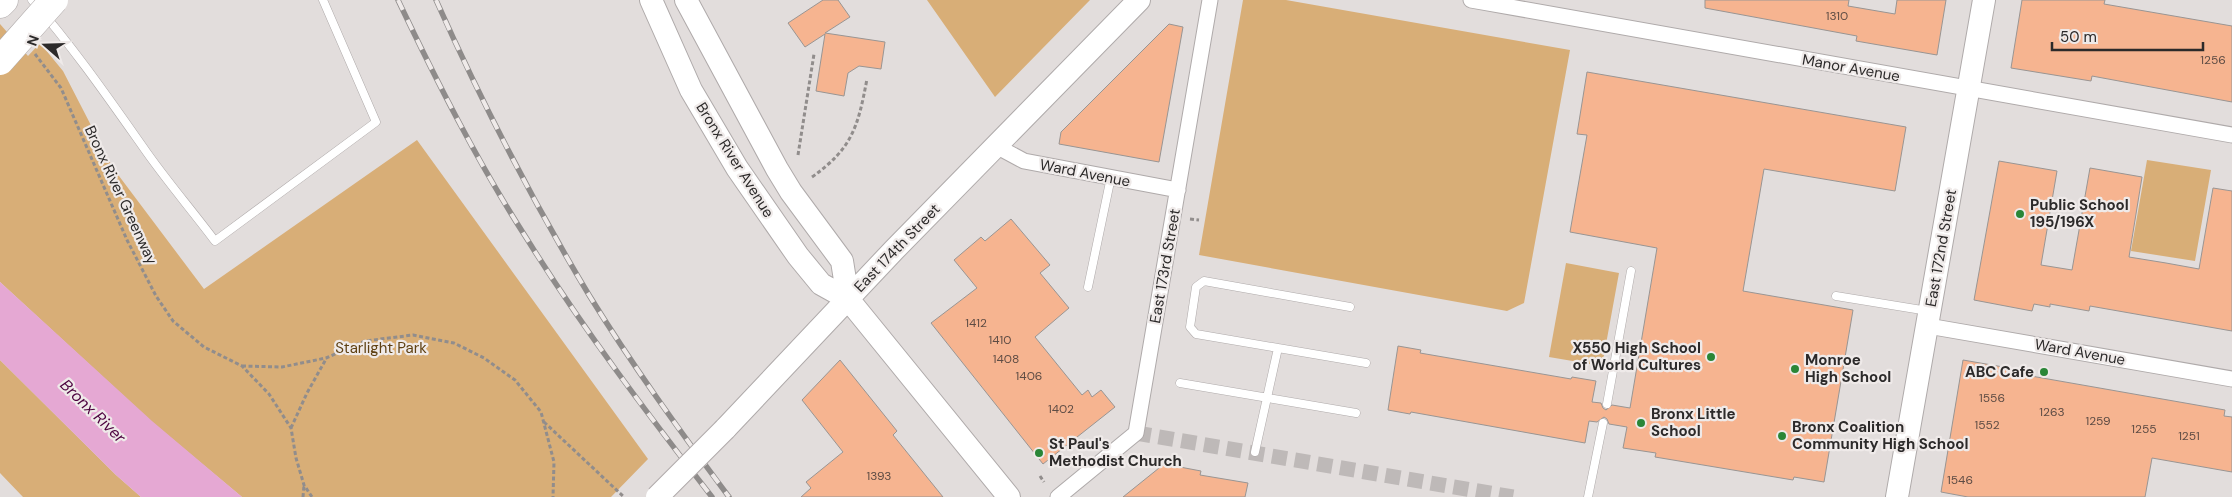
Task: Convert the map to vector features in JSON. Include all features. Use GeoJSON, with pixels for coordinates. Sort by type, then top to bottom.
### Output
{"type":"FeatureCollection","features":[{"type":"Feature","properties":{"kind":"highway"},"geometry":{"type":"LineString","coordinates":[[0,4],[4,0]]}},
{"type":"Feature","properties":{"kind":"highway"},"geometry":{"type":"LineString","coordinates":[[0,61],[54,0]]}},
{"type":"Feature","properties":{"kind":"main road","name":"Bronx River Avenue"},"geometry":{"type":"LineString","coordinates":[[651,0],[691,90],[737,168],[798,256],[821,284],[848,299],[1009,497]]}},
{"type":"Feature","properties":{"kind":"main road","name":"Bronx River Avenue"},"geometry":{"type":"LineString","coordinates":[[686,0],[777,169],[791,192],[842,261],[848,299]]}},
{"type":"Feature","properties":{"kind":"main road","name":"East 174th Street"},"geometry":{"type":"LineString","coordinates":[[657,497],[1139,0]]}},
{"type":"Feature","properties":{"kind":"main road","name":"East 172nd Street"},"geometry":{"type":"LineString","coordinates":[[1897,497],[1984,0]]}},
{"type":"Feature","properties":{"kind":"street","name":"East 173rd Street"},"geometry":{"type":"LineString","coordinates":[[1058,497],[1136,433],[1210,0]]}},
{"type":"Feature","properties":{"kind":"street","name":"Manor Avenue"},"geometry":{"type":"LineString","coordinates":[[1471,0],[2232,135]]}},
{"type":"Feature","properties":{"kind":"street","name":"Ward Avenue"},"geometry":{"type":"LineString","coordinates":[[996,146],[1024,161],[1178,190]]}},
{"type":"Feature","properties":{"kind":"street","name":"Ward Avenue"},"geometry":{"type":"LineString","coordinates":[[1929,318],[2232,379]]}},
{"type":"Feature","properties":{"kind":"lane"},"geometry":{"type":"LineString","coordinates":[[32,0],[62,35],[109,97],[143,148],[215,241],[376,122],[323,0]]}},
{"type":"Feature","properties":{"kind":"lane"},"geometry":{"type":"LineString","coordinates":[[1088,286],[1111,178]]}},
{"type":"Feature","properties":{"kind":"lane"},"geometry":{"type":"LineString","coordinates":[[1607,404],[1631,271]]}},
{"type":"Feature","properties":{"kind":"lane"},"geometry":{"type":"LineString","coordinates":[[1350,307],[1204,281],[1196,287],[1190,327],[1196,334],[1366,363]]}},
{"type":"Feature","properties":{"kind":"lane"},"geometry":{"type":"LineString","coordinates":[[1836,296],[1929,318]]}},
{"type":"Feature","properties":{"kind":"lane"},"geometry":{"type":"LineString","coordinates":[[1255,452],[1278,348]]}},
{"type":"Feature","properties":{"kind":"lane"},"geometry":{"type":"LineString","coordinates":[[1180,383],[1356,413]]}},
{"type":"Feature","properties":{"kind":"lane"},"geometry":{"type":"LineString","coordinates":[[1588,497],[1603,423]]}},
{"type":"Feature","properties":{"kind":"path","name":"Bronx River Greenway"},"geometry":{"type":"LineString","coordinates":[[33,52],[61,88],[127,240],[156,296],[173,322],[204,347],[242,366],[269,394],[291,428],[296,458],[304,485],[312,497]]}},
{"type":"Feature","properties":{"kind":"path"},"geometry":{"type":"LineString","coordinates":[[798,155],[814,54]]}},
{"type":"Feature","properties":{"kind":"path"},"geometry":{"type":"LineString","coordinates":[[812,177],[830,165],[847,145],[860,114],[867,79]]}},
{"type":"Feature","properties":{"kind":"path"},"geometry":{"type":"LineString","coordinates":[[1190,218],[1199,220]]}},
{"type":"Feature","properties":{"kind":"path","name":"Bronx River Greenway"},"geometry":{"type":"LineString","coordinates":[[242,366],[282,367],[326,358],[365,341],[413,335],[454,343],[484,358],[516,380],[541,412],[554,462],[553,497]]}},
{"type":"Feature","properties":{"kind":"path"},"geometry":{"type":"LineString","coordinates":[[291,428],[326,358]]}},
{"type":"Feature","properties":{"kind":"path"},"geometry":{"type":"LineString","coordinates":[[543,421],[624,497]]}},
{"type":"Feature","properties":{"kind":"path"},"geometry":{"type":"LineString","coordinates":[[1040,476],[1044,482]]}},
{"type":"Feature","properties":{"kind":"path"},"geometry":{"type":"LineString","coordinates":[[303,497],[304,485]]}},
{"type":"Feature","properties":{"kind":"green space"},"geometry":{"type":"Polygon","coordinates":[[[927,0],[1090,0],[995,97],[927,0]]]}},
{"type":"Feature","properties":{"kind":"green space"},"geometry":{"type":"Polygon","coordinates":[[[1243,0],[1286,0],[1570,50],[1524,303],[1507,311],[1199,255],[1243,0]]]}},
{"type":"Feature","properties":{"kind":"green space","name":"Starlight Park"},"geometry":{"type":"Polygon","coordinates":[[[0,24],[28,56],[40,43],[63,71],[113,168],[204,289],[417,140],[648,459],[611,497],[242,497],[152,422],[0,282],[0,24]]]}},
{"type":"Feature","properties":{"kind":"green space"},"geometry":{"type":"Polygon","coordinates":[[[2147,160],[2211,170],[2195,261],[2131,251],[2147,160]]]}},
{"type":"Feature","properties":{"kind":"green space"},"geometry":{"type":"Polygon","coordinates":[[[1566,263],[1619,273],[1602,366],[1549,357],[1566,263]]]}},
{"type":"Feature","properties":{"kind":"green space"},"geometry":{"type":"Polygon","coordinates":[[[0,360],[116,475],[141,497],[23,497],[0,473],[0,360]]]}},
{"type":"Feature","properties":{"kind":"water","name":"Bronx River"},"geometry":{"type":"Polygon","coordinates":[[[0,282],[152,421],[242,497],[141,497],[116,475],[0,360],[0,282]]]}},
{"type":"Feature","properties":{"kind":"building"},"geometry":{"type":"Polygon","coordinates":[[[823,0],[838,0],[850,17],[825,33],[885,42],[881,69],[859,66],[848,73],[844,96],[816,91],[825,34],[805,47],[788,23],[823,0]]]}},
{"type":"Feature","properties":{"kind":"building"},"geometry":{"type":"Polygon","coordinates":[[[1705,0],[1849,0],[1848,6],[1895,14],[1897,0],[1946,0],[1937,55],[1856,41],[1857,36],[1705,8],[1705,0]]]}},
{"type":"Feature","properties":{"kind":"building"},"geometry":{"type":"Polygon","coordinates":[[[2022,0],[2105,0],[2104,4],[2232,26],[2232,102],[2092,76],[2091,81],[2011,68],[2022,0]]]}},
{"type":"Feature","properties":{"kind":"building"},"geometry":{"type":"Polygon","coordinates":[[[1169,24],[1183,27],[1159,162],[1059,144],[1061,132],[1169,24]]]}},
{"type":"Feature","properties":{"kind":"building"},"geometry":{"type":"Polygon","coordinates":[[[1587,72],[1906,127],[1895,191],[1764,169],[1743,291],[1853,310],[1824,482],[1794,477],[1793,480],[1655,457],[1656,453],[1623,448],[1627,427],[1609,424],[1604,417],[1597,422],[1589,421],[1585,443],[1411,412],[1410,414],[1388,410],[1398,346],[1421,350],[1420,353],[1571,379],[1572,377],[1596,381],[1592,402],[1601,403],[1606,410],[1612,405],[1630,408],[1657,248],[1570,232],[1587,135],[1577,134],[1587,72]]]}},
{"type":"Feature","properties":{"kind":"building","name":"Public School 195/196X"},"geometry":{"type":"Polygon","coordinates":[[[1999,161],[2057,171],[2041,265],[2072,270],[2090,168],[2142,177],[2129,257],[2199,269],[2213,188],[2232,191],[2232,331],[2090,306],[2089,311],[2050,304],[2050,307],[2034,304],[2032,311],[1974,300],[1999,161]]]}},
{"type":"Feature","properties":{"kind":"building"},"geometry":{"type":"Polygon","coordinates":[[[1011,219],[1050,265],[1040,273],[1069,308],[1035,337],[1082,395],[1088,390],[1092,397],[1101,390],[1115,407],[1043,464],[931,323],[977,288],[954,260],[981,237],[985,241],[1011,219]]]}},
{"type":"Feature","properties":{"kind":"building"},"geometry":{"type":"Polygon","coordinates":[[[840,360],[897,431],[893,435],[943,497],[801,497],[811,488],[806,482],[843,452],[802,400],[840,360]]]}},
{"type":"Feature","properties":{"kind":"building"},"geometry":{"type":"Polygon","coordinates":[[[1963,360],[2032,372],[2031,376],[2225,410],[2224,416],[2232,417],[2232,472],[2152,458],[2145,497],[1968,497],[1941,492],[1963,360]]]}},
{"type":"Feature","properties":{"kind":"building"},"geometry":{"type":"Polygon","coordinates":[[[1164,464],[1201,471],[1200,475],[1248,483],[1245,497],[1123,497],[1164,464]]]}},
{"type":"Feature","properties":{"kind":"tunnel"},"geometry":{"type":"LineString","coordinates":[[1136,433],[1513,497]]}},
{"type":"Feature","properties":{"kind":"railway"},"geometry":{"type":"LineString","coordinates":[[398,0],[459,122],[527,239],[593,338],[712,497]]}},
{"type":"Feature","properties":{"kind":"railway"},"geometry":{"type":"LineString","coordinates":[[436,0],[508,150],[547,223],[589,295],[657,398],[729,497]]}},
{"type":"Feature","properties":{"kind":"place","name":"Public School 195/196X"},"geometry":{"type":"Point","coordinates":[2020,214]}},
{"type":"Feature","properties":{"kind":"place","name":"X550 High School of World Cultures"},"geometry":{"type":"Point","coordinates":[1711,357]}},
{"type":"Feature","properties":{"kind":"place","name":"Monroe High School"},"geometry":{"type":"Point","coordinates":[1795,369]}},
{"type":"Feature","properties":{"kind":"place","name":"ABC Cafe"},"geometry":{"type":"Point","coordinates":[2044,372]}},
{"type":"Feature","properties":{"kind":"place","name":"Bronx Little School"},"geometry":{"type":"Point","coordinates":[1641,423]}},
{"type":"Feature","properties":{"kind":"place","name":"Bronx Coalition Community High School"},"geometry":{"type":"Point","coordinates":[1782,436]}},
{"type":"Feature","properties":{"kind":"place","name":"St Paul's Methodist Church"},"geometry":{"type":"Point","coordinates":[1039,453]}}]}
